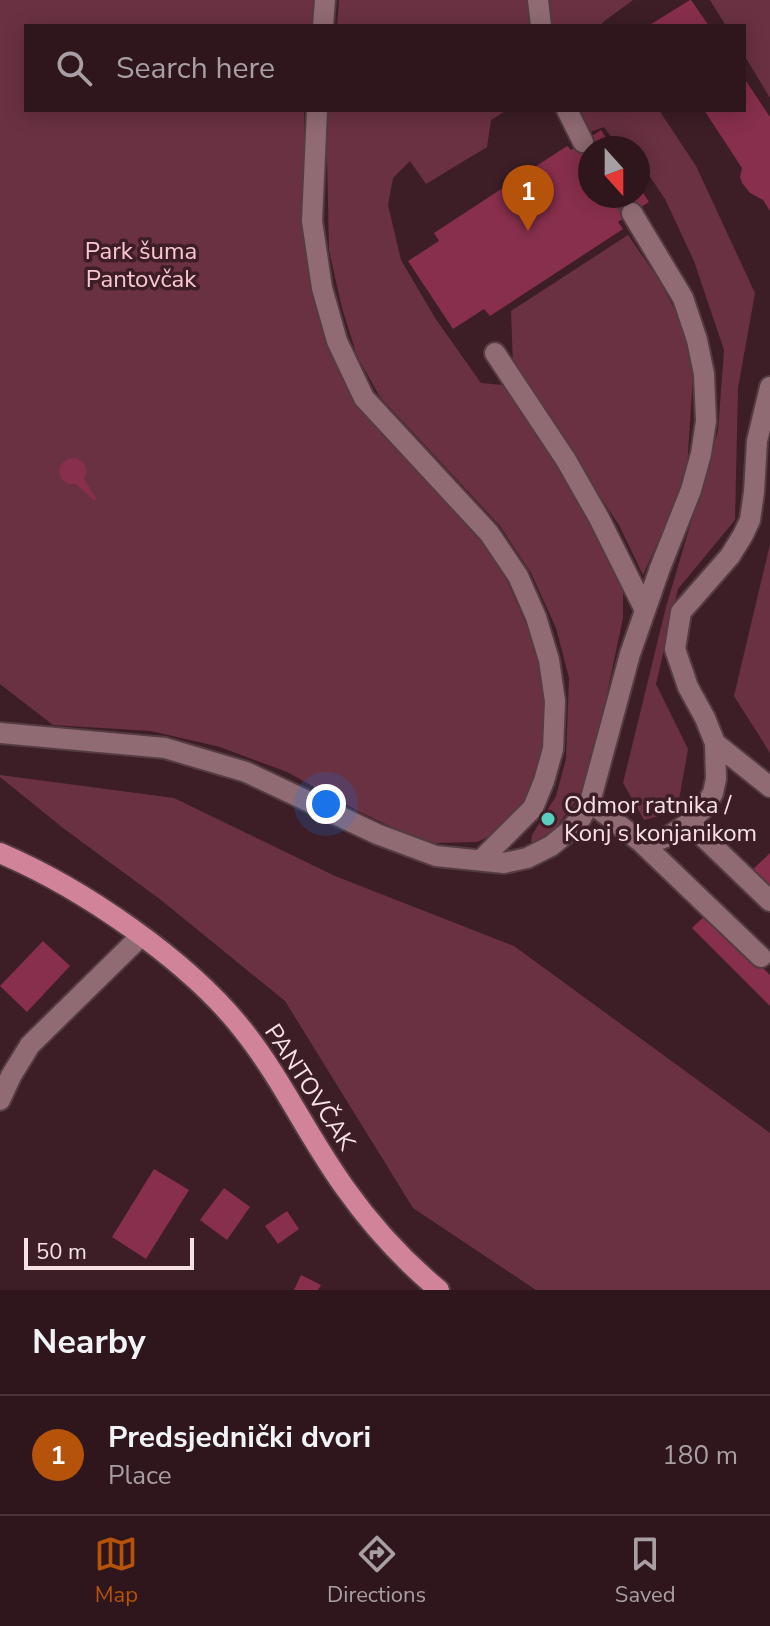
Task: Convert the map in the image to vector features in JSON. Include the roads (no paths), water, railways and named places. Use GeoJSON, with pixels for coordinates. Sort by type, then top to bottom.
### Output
{"type":"FeatureCollection","features":[{"type":"Feature","properties":{"kind":"main road","name":"PANTOVČAK"},"geometry":{"type":"LineString","coordinates":[[0,853],[28,865],[110,913],[202,986],[242,1028],[278,1079],[344,1187],[380,1234],[439,1290]]}},
{"type":"Feature","properties":{"kind":"lane"},"geometry":{"type":"LineString","coordinates":[[323,24],[325,0]]}},
{"type":"Feature","properties":{"kind":"lane"},"geometry":{"type":"LineString","coordinates":[[538,0],[541,24]]}},
{"type":"Feature","properties":{"kind":"lane"},"geometry":{"type":"LineString","coordinates":[[317,112],[312,221],[322,288],[337,341],[364,398],[489,533],[518,576],[536,617],[549,660],[555,701],[553,749],[544,781],[533,808],[481,860]]}},
{"type":"Feature","properties":{"kind":"lane"},"geometry":{"type":"LineString","coordinates":[[568,112],[580,136]]}},
{"type":"Feature","properties":{"kind":"lane"},"geometry":{"type":"LineString","coordinates":[[0,733],[165,748],[246,772],[377,834],[436,856],[504,863],[527,858],[551,846],[581,818],[590,802],[645,610],[691,490],[706,421],[704,374],[683,298],[632,213]]}},
{"type":"Feature","properties":{"kind":"lane"},"geometry":{"type":"LineString","coordinates":[[495,353],[566,460],[645,610]]}},
{"type":"Feature","properties":{"kind":"lane"},"geometry":{"type":"LineString","coordinates":[[642,843],[669,836],[689,823],[713,793],[716,779],[715,743],[688,687],[675,649],[681,612],[730,556],[750,520],[757,441],[770,387]]}},
{"type":"Feature","properties":{"kind":"lane"},"geometry":{"type":"LineString","coordinates":[[715,743],[770,787]]}},
{"type":"Feature","properties":{"kind":"lane"},"geometry":{"type":"LineString","coordinates":[[590,802],[642,843],[761,957]]}},
{"type":"Feature","properties":{"kind":"lane"},"geometry":{"type":"LineString","coordinates":[[689,823],[770,901]]}},
{"type":"Feature","properties":{"kind":"lane"},"geometry":{"type":"LineString","coordinates":[[0,1100],[30,1045],[141,936]]}},
{"type":"Feature","properties":{"kind":"tunnel"},"geometry":{"type":"LineString","coordinates":[[629,208],[632,213]]}},
{"type":"Feature","properties":{"kind":"place","name":"Predsjednički dvori"},"geometry":{"type":"Point","coordinates":[528,231]}},
{"type":"Feature","properties":{"kind":"place","name":"Odmor ratnika / Konj s konjanikom"},"geometry":{"type":"Point","coordinates":[548,819]}},
{"type":"Feature","properties":{"kind":"park label","name":"Park šuma Pantovčak"},"geometry":{"type":"Point","coordinates":[141,265]}}]}
